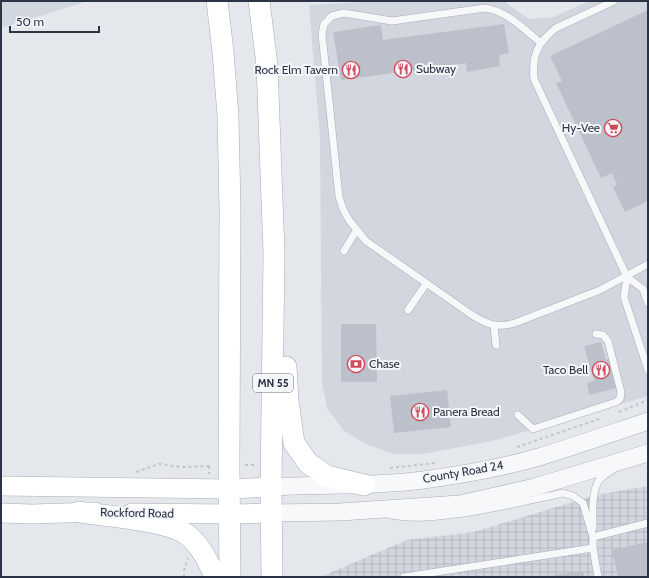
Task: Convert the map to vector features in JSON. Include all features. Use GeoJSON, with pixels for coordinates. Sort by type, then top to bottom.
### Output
{"type":"FeatureCollection","features":[{"type":"Feature","properties":{"kind":"main road"},"geometry":{"type":"LineString","coordinates":[[216,1],[223,52],[228,116],[230,194],[230,577]]}},
{"type":"Feature","properties":{"kind":"main road","name":"MN 55"},"geometry":{"type":"LineString","coordinates":[[259,1],[267,65],[274,253],[271,487],[272,577]]}},
{"type":"Feature","properties":{"kind":"main road"},"geometry":{"type":"LineString","coordinates":[[274,253],[284,315],[288,401],[294,443],[308,463],[327,476],[364,485]]}},
{"type":"Feature","properties":{"kind":"main road"},"geometry":{"type":"LineString","coordinates":[[1,486],[230,489],[271,487]]}},
{"type":"Feature","properties":{"kind":"main road"},"geometry":{"type":"LineString","coordinates":[[79,512],[140,521],[177,529],[186,534],[202,550],[215,577]]}},
{"type":"Feature","properties":{"kind":"main road","name":"Rockford Road"},"geometry":{"type":"LineString","coordinates":[[1,513],[272,513]]}},
{"type":"Feature","properties":{"kind":"street","name":"County Road 24"},"geometry":{"type":"LineString","coordinates":[[271,487],[364,485],[422,480],[476,472],[538,457],[648,421]]}},
{"type":"Feature","properties":{"kind":"street"},"geometry":{"type":"LineString","coordinates":[[272,513],[367,510],[460,504],[535,487],[648,453]]}},
{"type":"Feature","properties":{"kind":"lane"},"geometry":{"type":"LineString","coordinates":[[614,1],[556,28],[540,42],[535,58],[534,79],[627,276],[642,289],[648,303]]}},
{"type":"Feature","properties":{"kind":"lane"},"geometry":{"type":"LineString","coordinates":[[540,42],[503,13],[495,9],[485,8],[392,21],[344,13],[332,16],[324,24],[322,34],[339,197],[343,209],[356,231],[366,241],[472,315],[485,323],[494,326],[506,326],[516,323],[600,290],[648,264]]}},
{"type":"Feature","properties":{"kind":"lane"},"geometry":{"type":"LineString","coordinates":[[344,251],[356,231]]}},
{"type":"Feature","properties":{"kind":"lane"},"geometry":{"type":"LineString","coordinates":[[627,276],[624,298],[648,370]]}},
{"type":"Feature","properties":{"kind":"lane"},"geometry":{"type":"LineString","coordinates":[[408,310],[426,284]]}},
{"type":"Feature","properties":{"kind":"lane"},"geometry":{"type":"LineString","coordinates":[[494,326],[496,345]]}},
{"type":"Feature","properties":{"kind":"lane"},"geometry":{"type":"LineString","coordinates":[[518,415],[533,428],[616,402],[620,398],[621,392],[608,341],[603,335],[596,334]]}},
{"type":"Feature","properties":{"kind":"lane"},"geometry":{"type":"LineString","coordinates":[[598,577],[593,548],[593,500],[600,479],[623,461]]}},
{"type":"Feature","properties":{"kind":"lane"},"geometry":{"type":"LineString","coordinates":[[367,510],[403,517],[439,516],[490,509],[563,493],[573,496],[583,503],[593,536]]}},
{"type":"Feature","properties":{"kind":"lane"},"geometry":{"type":"LineString","coordinates":[[593,536],[648,523]]}},
{"type":"Feature","properties":{"kind":"lane"},"geometry":{"type":"LineString","coordinates":[[404,577],[593,548]]}},
{"type":"Feature","properties":{"kind":"shaded area"},"geometry":{"type":"Polygon","coordinates":[[[1,1],[88,1],[1,28],[1,1]]]}},
{"type":"Feature","properties":{"kind":"shaded area"},"geometry":{"type":"Polygon","coordinates":[[[378,1],[503,1],[529,19],[554,17],[589,1],[648,1],[648,396],[492,441],[423,454],[394,454],[366,444],[344,431],[327,408],[322,382],[320,137],[309,5],[378,1]]]}},
{"type":"Feature","properties":{"kind":"shaded area"},"geometry":{"type":"Polygon","coordinates":[[[648,486],[648,577],[320,577],[407,540],[474,532],[596,495],[648,486]]]}},
{"type":"Feature","properties":{"kind":"building","name":"Hy-Vee"},"geometry":{"type":"Polygon","coordinates":[[[648,10],[648,201],[625,212],[613,187],[617,185],[612,173],[601,178],[556,83],[562,81],[550,56],[648,10]]]}},
{"type":"Feature","properties":{"kind":"building"},"geometry":{"type":"Polygon","coordinates":[[[504,24],[509,53],[499,55],[500,66],[467,72],[466,63],[341,80],[333,32],[381,25],[383,40],[504,24]]]}},
{"type":"Feature","properties":{"kind":"building"},"geometry":{"type":"Polygon","coordinates":[[[341,324],[376,324],[377,382],[341,382],[341,324]]]}},
{"type":"Feature","properties":{"kind":"building","name":"Taco Bell"},"geometry":{"type":"Polygon","coordinates":[[[601,342],[606,360],[609,359],[616,388],[589,395],[587,383],[594,381],[584,346],[601,342]]]}},
{"type":"Feature","properties":{"kind":"building","name":"Panera Bread"},"geometry":{"type":"Polygon","coordinates":[[[447,390],[451,427],[394,433],[390,396],[447,390]]]}},
{"type":"Feature","properties":{"kind":"building"},"geometry":{"type":"Polygon","coordinates":[[[648,542],[648,577],[618,577],[612,550],[648,542]]]}},
{"type":"Feature","properties":{"kind":"building"},"geometry":{"type":"Polygon","coordinates":[[[583,571],[584,577],[550,577],[550,576],[583,571]]]}},
{"type":"Feature","properties":{"kind":"place","name":"Subway"},"geometry":{"type":"Point","coordinates":[403,69]}},
{"type":"Feature","properties":{"kind":"place","name":"Rock Elm Tavern"},"geometry":{"type":"Point","coordinates":[351,70]}},
{"type":"Feature","properties":{"kind":"place","name":"Hy-Vee"},"geometry":{"type":"Point","coordinates":[613,128]}},
{"type":"Feature","properties":{"kind":"place","name":"Chase"},"geometry":{"type":"Point","coordinates":[356,364]}},
{"type":"Feature","properties":{"kind":"place","name":"Taco Bell"},"geometry":{"type":"Point","coordinates":[601,370]}},
{"type":"Feature","properties":{"kind":"place","name":"Panera Bread"},"geometry":{"type":"Point","coordinates":[420,412]}}]}
